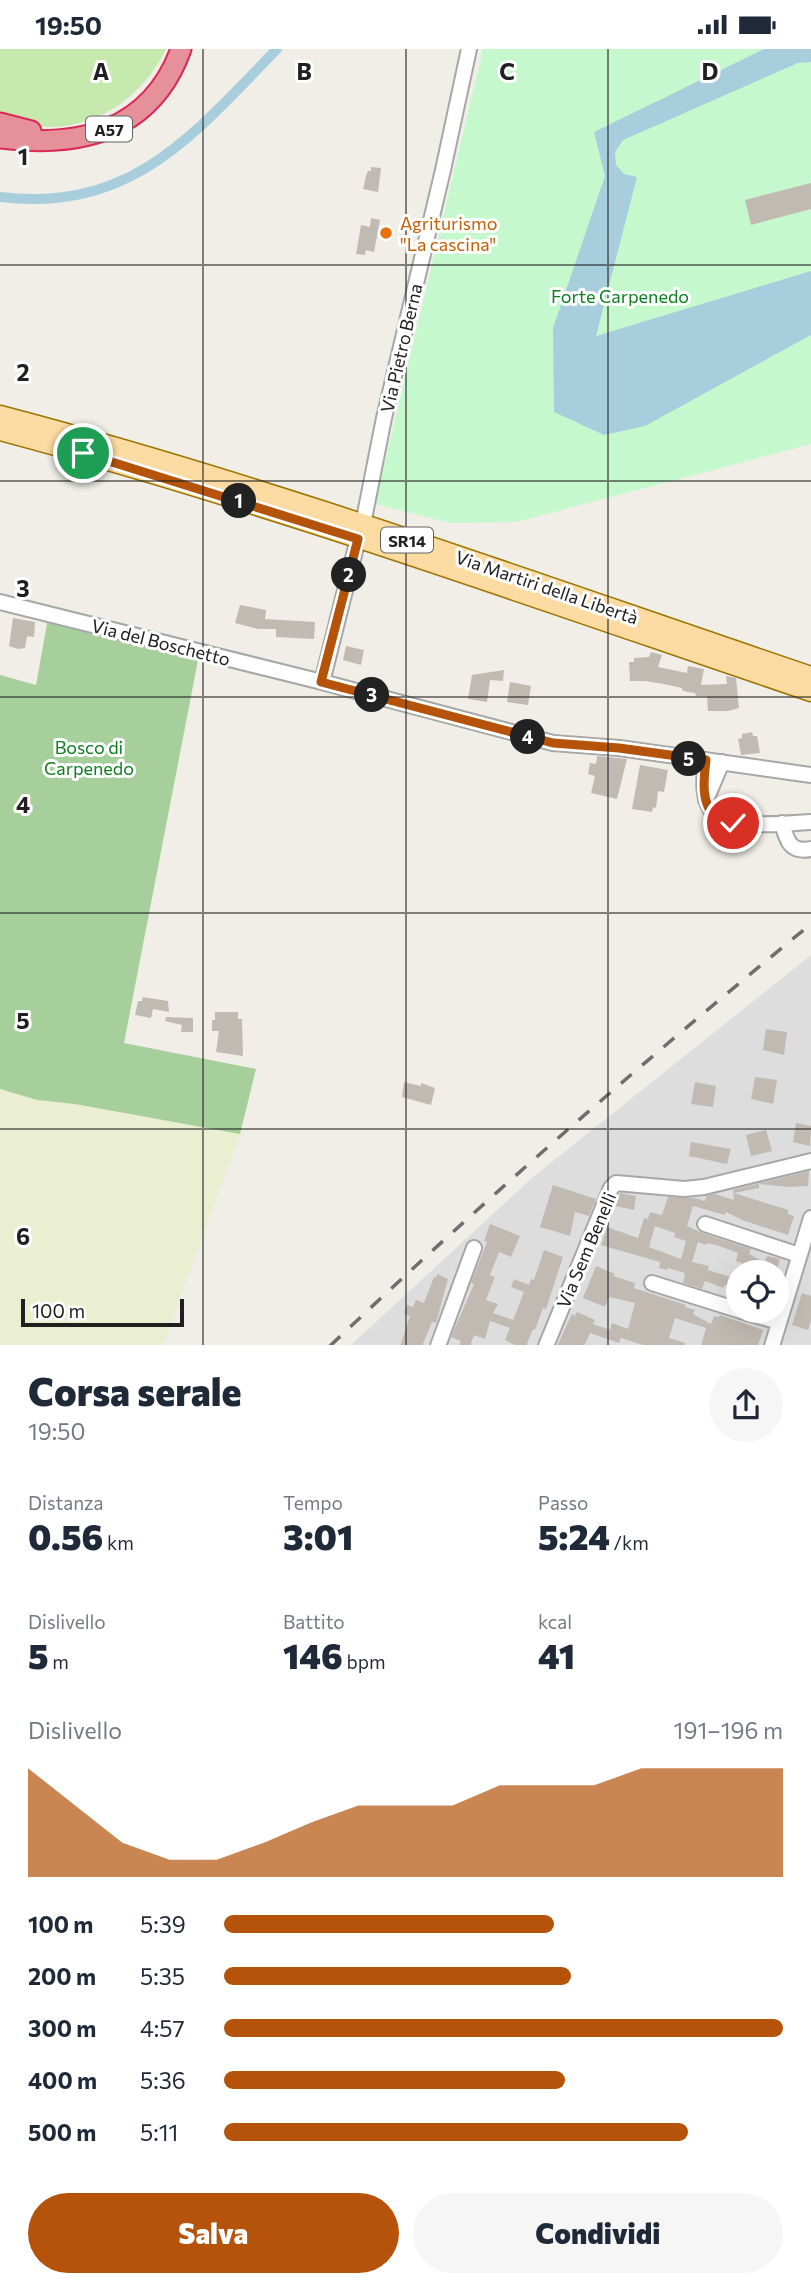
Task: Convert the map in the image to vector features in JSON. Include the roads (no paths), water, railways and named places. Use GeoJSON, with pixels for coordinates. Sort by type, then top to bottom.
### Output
{"type":"FeatureCollection","features":[{"type":"Feature","properties":{"kind":"highway","name":"A57"},"geometry":{"type":"LineString","coordinates":[[0,123],[32,131],[52,131],[110,116],[136,98],[155,75],[169,49]]}},
{"type":"Feature","properties":{"kind":"highway","name":"A57"},"geometry":{"type":"LineString","coordinates":[[0,138],[61,141],[107,129],[151,99],[168,76],[181,49]]}},
{"type":"Feature","properties":{"kind":"main road","name":"Via Martiri della Libertà"},"geometry":{"type":"LineString","coordinates":[[0,415],[167,462],[811,692]]}},
{"type":"Feature","properties":{"kind":"main road","name":"Via Martiri della Libertà"},"geometry":{"type":"LineString","coordinates":[[0,431],[360,532],[811,676]]}},
{"type":"Feature","properties":{"kind":"street","name":"Via Pietro Berna"},"geometry":{"type":"LineString","coordinates":[[321,682],[360,532],[469,49]]}},
{"type":"Feature","properties":{"kind":"street","name":"Via del Boschetto"},"geometry":{"type":"LineString","coordinates":[[0,602],[321,682]]}},
{"type":"Feature","properties":{"kind":"street"},"geometry":{"type":"LineString","coordinates":[[321,682],[553,743],[619,748],[811,775]]}},
{"type":"Feature","properties":{"kind":"street"},"geometry":{"type":"LineString","coordinates":[[706,760],[706,801],[714,815],[733,823],[811,823]]}},
{"type":"Feature","properties":{"kind":"street"},"geometry":{"type":"LineString","coordinates":[[706,801],[722,762]]}},
{"type":"Feature","properties":{"kind":"street"},"geometry":{"type":"LineString","coordinates":[[782,823],[788,844],[796,850],[811,849]]}},
{"type":"Feature","properties":{"kind":"street","name":"Via Sem Benelli"},"geometry":{"type":"LineString","coordinates":[[546,1345],[611,1188],[616,1183],[684,1189],[704,1187],[811,1161]]}},
{"type":"Feature","properties":{"kind":"street"},"geometry":{"type":"LineString","coordinates":[[789,1290],[811,1218]]}},
{"type":"Feature","properties":{"kind":"street"},"geometry":{"type":"LineString","coordinates":[[705,1224],[800,1255]]}},
{"type":"Feature","properties":{"kind":"street"},"geometry":{"type":"LineString","coordinates":[[438,1345],[474,1248]]}},
{"type":"Feature","properties":{"kind":"street"},"geometry":{"type":"LineString","coordinates":[[652,1283],[726,1306]]}},
{"type":"Feature","properties":{"kind":"street"},"geometry":{"type":"LineString","coordinates":[[772,1345],[779,1323]]}},
{"type":"Feature","properties":{"kind":"water"},"geometry":{"type":"Polygon","coordinates":[[[764,49],[811,49],[811,62],[798,63],[623,140],[615,152],[616,165],[624,174],[637,177],[596,336],[811,271],[811,335],[645,426],[604,435],[554,412],[553,328],[605,176],[594,132],[764,49]]]}},
{"type":"Feature","properties":{"kind":"waterway"},"geometry":{"type":"LineString","coordinates":[[0,197],[46,199],[87,193],[124,180],[157,161],[188,137],[277,49]]}},
{"type":"Feature","properties":{"kind":"railway"},"geometry":{"type":"LineString","coordinates":[[331,1345],[447,1237],[567,1131],[811,924]]}},
{"type":"Feature","properties":{"kind":"place","name":"Agriturismo \"La cascina\""},"geometry":{"type":"Point","coordinates":[386,233]}},
{"type":"Feature","properties":{"kind":"park label","name":"Forte Carpenedo"},"geometry":{"type":"Point","coordinates":[620,296]}},
{"type":"Feature","properties":{"kind":"park label","name":"Bosco di Carpenedo"},"geometry":{"type":"Point","coordinates":[89,758]}}]}
